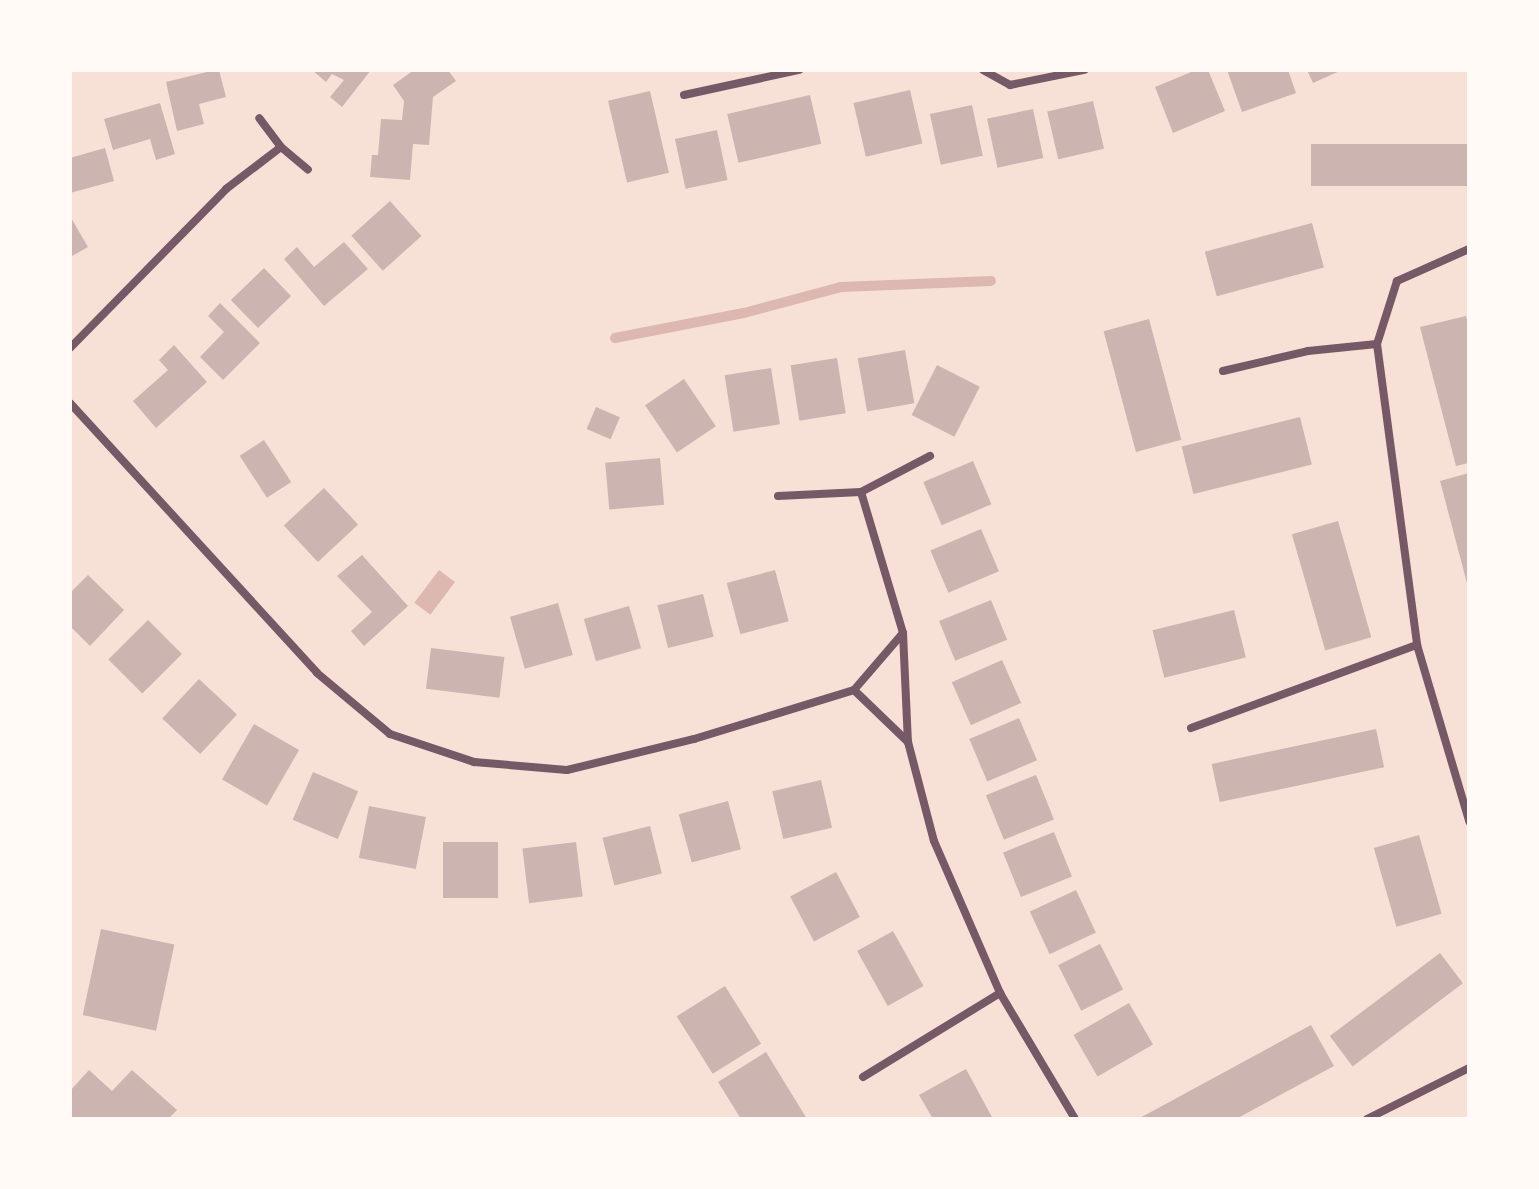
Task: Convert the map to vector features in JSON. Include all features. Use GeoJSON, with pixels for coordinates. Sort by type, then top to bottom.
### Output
{"type":"FeatureCollection","features":[{"type":"Feature","properties":{"kind":"street"},"geometry":{"type":"LineString","coordinates":[[684,95],[799,70]]}},
{"type":"Feature","properties":{"kind":"street"},"geometry":{"type":"LineString","coordinates":[[983,70],[1010,85],[1084,70]]}},
{"type":"Feature","properties":{"kind":"street"},"geometry":{"type":"LineString","coordinates":[[259,118],[281,147],[308,170]]}},
{"type":"Feature","properties":{"kind":"street"},"geometry":{"type":"LineString","coordinates":[[70,348],[226,189],[281,147]]}},
{"type":"Feature","properties":{"kind":"street"},"geometry":{"type":"LineString","coordinates":[[1469,249],[1397,281],[1377,344],[1417,645],[1469,821]]}},
{"type":"Feature","properties":{"kind":"street"},"geometry":{"type":"LineString","coordinates":[[1223,371],[1308,351],[1377,344]]}},
{"type":"Feature","properties":{"kind":"street"},"geometry":{"type":"LineString","coordinates":[[70,403],[317,673],[390,734],[474,762],[567,770],[694,739],[854,690],[903,633]]}},
{"type":"Feature","properties":{"kind":"street"},"geometry":{"type":"LineString","coordinates":[[778,496],[861,492],[930,456]]}},
{"type":"Feature","properties":{"kind":"street"},"geometry":{"type":"LineString","coordinates":[[861,492],[903,633],[908,742],[934,841],[1000,993],[1075,1119]]}},
{"type":"Feature","properties":{"kind":"street"},"geometry":{"type":"LineString","coordinates":[[1191,728],[1417,645]]}},
{"type":"Feature","properties":{"kind":"street"},"geometry":{"type":"LineString","coordinates":[[854,690],[908,742]]}},
{"type":"Feature","properties":{"kind":"street"},"geometry":{"type":"LineString","coordinates":[[863,1077],[1000,993]]}},
{"type":"Feature","properties":{"kind":"street"},"geometry":{"type":"LineString","coordinates":[[1367,1119],[1469,1068]]}},
{"type":"Feature","properties":{"kind":"shaded area"},"geometry":{"type":"Polygon","coordinates":[[[439,570],[455,582],[430,615],[414,603],[439,570]]]}},
{"type":"Feature","properties":{"kind":"building"},"geometry":{"type":"Polygon","coordinates":[[[219,70],[226,97],[199,104],[204,124],[177,131],[166,82],[219,70]]]}},
{"type":"Feature","properties":{"kind":"building"},"geometry":{"type":"Polygon","coordinates":[[[312,70],[371,70],[342,107],[330,97],[344,80],[332,74],[326,82],[312,70]]]}},
{"type":"Feature","properties":{"kind":"building"},"geometry":{"type":"Polygon","coordinates":[[[414,70],[448,70],[456,81],[433,97],[429,145],[413,144],[410,180],[370,177],[372,155],[378,155],[381,119],[402,120],[404,101],[393,85],[414,70]]]}},
{"type":"Feature","properties":{"kind":"building"},"geometry":{"type":"Polygon","coordinates":[[[1196,70],[1208,70],[1225,111],[1173,133],[1155,87],[1196,70]]]}},
{"type":"Feature","properties":{"kind":"building"},"geometry":{"type":"Polygon","coordinates":[[[1227,70],[1288,70],[1296,93],[1242,112],[1227,70]]]}},
{"type":"Feature","properties":{"kind":"building"},"geometry":{"type":"Polygon","coordinates":[[[1307,70],[1342,70],[1313,83],[1307,70]]]}},
{"type":"Feature","properties":{"kind":"building"},"geometry":{"type":"Polygon","coordinates":[[[910,90],[922,144],[866,157],[853,103],[910,90]]]}},
{"type":"Feature","properties":{"kind":"building"},"geometry":{"type":"Polygon","coordinates":[[[650,91],[669,173],[627,183],[608,101],[650,91]]]}},
{"type":"Feature","properties":{"kind":"building"},"geometry":{"type":"Polygon","coordinates":[[[810,95],[821,144],[738,163],[727,114],[810,95]]]}},
{"type":"Feature","properties":{"kind":"building"},"geometry":{"type":"Polygon","coordinates":[[[1093,101],[1104,149],[1058,159],[1047,112],[1093,101]]]}},
{"type":"Feature","properties":{"kind":"building"},"geometry":{"type":"Polygon","coordinates":[[[160,103],[175,154],[156,160],[150,139],[113,150],[104,119],[160,103]]]}},
{"type":"Feature","properties":{"kind":"building"},"geometry":{"type":"Polygon","coordinates":[[[972,105],[983,156],[941,165],[930,114],[972,105]]]}},
{"type":"Feature","properties":{"kind":"building"},"geometry":{"type":"Polygon","coordinates":[[[1033,109],[1043,158],[997,168],[987,119],[1033,109]]]}},
{"type":"Feature","properties":{"kind":"building"},"geometry":{"type":"Polygon","coordinates":[[[717,130],[728,180],[686,189],[675,139],[717,130]]]}},
{"type":"Feature","properties":{"kind":"building"},"geometry":{"type":"Polygon","coordinates":[[[1311,144],[1469,144],[1469,186],[1311,186],[1311,144]]]}},
{"type":"Feature","properties":{"kind":"building"},"geometry":{"type":"Polygon","coordinates":[[[105,148],[114,181],[70,193],[70,158],[105,148]]]}},
{"type":"Feature","properties":{"kind":"building"},"geometry":{"type":"Polygon","coordinates":[[[390,201],[421,236],[383,271],[351,236],[390,201]]]}},
{"type":"Feature","properties":{"kind":"building"},"geometry":{"type":"Polygon","coordinates":[[[70,216],[88,247],[72,256],[70,252],[70,216]]]}},
{"type":"Feature","properties":{"kind":"building"},"geometry":{"type":"Polygon","coordinates":[[[1312,223],[1324,267],[1217,296],[1205,252],[1312,223]]]}},
{"type":"Feature","properties":{"kind":"building"},"geometry":{"type":"Polygon","coordinates":[[[344,242],[368,269],[324,306],[284,259],[297,247],[314,267],[344,242]]]}},
{"type":"Feature","properties":{"kind":"building"},"geometry":{"type":"Polygon","coordinates":[[[264,268],[291,296],[258,328],[231,300],[264,268]]]}},
{"type":"Feature","properties":{"kind":"building"},"geometry":{"type":"Polygon","coordinates":[[[220,303],[260,343],[223,380],[200,357],[224,332],[208,316],[220,303]]]}},
{"type":"Feature","properties":{"kind":"building"},"geometry":{"type":"Polygon","coordinates":[[[1466,316],[1469,328],[1469,463],[1456,466],[1420,327],[1466,316]]]}},
{"type":"Feature","properties":{"kind":"building"},"geometry":{"type":"Polygon","coordinates":[[[1149,319],[1181,440],[1136,452],[1104,331],[1149,319]]]}},
{"type":"Feature","properties":{"kind":"building"},"geometry":{"type":"Polygon","coordinates":[[[174,345],[207,382],[156,428],[133,401],[168,370],[159,360],[174,345]]]}},
{"type":"Feature","properties":{"kind":"building"},"geometry":{"type":"Polygon","coordinates":[[[905,350],[914,403],[867,412],[858,358],[905,350]]]}},
{"type":"Feature","properties":{"kind":"building"},"geometry":{"type":"Polygon","coordinates":[[[837,358],[846,413],[799,421],[791,365],[837,358]]]}},
{"type":"Feature","properties":{"kind":"building"},"geometry":{"type":"Polygon","coordinates":[[[937,365],[980,387],[954,437],[912,415],[937,365]]]}},
{"type":"Feature","properties":{"kind":"building"},"geometry":{"type":"Polygon","coordinates":[[[771,368],[780,424],[733,432],[725,375],[771,368]]]}},
{"type":"Feature","properties":{"kind":"building"},"geometry":{"type":"Polygon","coordinates":[[[684,379],[716,426],[677,453],[645,405],[684,379]]]}},
{"type":"Feature","properties":{"kind":"building"},"geometry":{"type":"Polygon","coordinates":[[[596,407],[620,417],[611,439],[587,429],[596,407]]]}},
{"type":"Feature","properties":{"kind":"building"},"geometry":{"type":"Polygon","coordinates":[[[1300,417],[1312,465],[1193,494],[1182,447],[1300,417]]]}},
{"type":"Feature","properties":{"kind":"building"},"geometry":{"type":"Polygon","coordinates":[[[264,440],[291,482],[267,498],[240,456],[264,440]]]}},
{"type":"Feature","properties":{"kind":"building"},"geometry":{"type":"Polygon","coordinates":[[[660,458],[664,505],[609,510],[605,463],[660,458]]]}},
{"type":"Feature","properties":{"kind":"building"},"geometry":{"type":"Polygon","coordinates":[[[973,461],[991,504],[942,525],[923,482],[973,461]]]}},
{"type":"Feature","properties":{"kind":"building"},"geometry":{"type":"Polygon","coordinates":[[[1469,473],[1469,587],[1468,587],[1440,481],[1469,473]]]}},
{"type":"Feature","properties":{"kind":"building"},"geometry":{"type":"Polygon","coordinates":[[[324,488],[358,525],[318,562],[284,526],[324,488]]]}},
{"type":"Feature","properties":{"kind":"building"},"geometry":{"type":"Polygon","coordinates":[[[1338,521],[1371,637],[1325,651],[1292,534],[1338,521]]]}},
{"type":"Feature","properties":{"kind":"building"},"geometry":{"type":"Polygon","coordinates":[[[981,529],[999,571],[948,593],[930,550],[981,529]]]}},
{"type":"Feature","properties":{"kind":"building"},"geometry":{"type":"Polygon","coordinates":[[[362,555],[408,606],[364,646],[351,631],[372,612],[337,576],[362,555]]]}},
{"type":"Feature","properties":{"kind":"building"},"geometry":{"type":"Polygon","coordinates":[[[775,570],[789,621],[740,634],[727,583],[775,570]]]}},
{"type":"Feature","properties":{"kind":"building"},"geometry":{"type":"Polygon","coordinates":[[[88,575],[124,610],[90,646],[70,626],[70,593],[88,575]]]}},
{"type":"Feature","properties":{"kind":"building"},"geometry":{"type":"Polygon","coordinates":[[[703,594],[714,637],[668,648],[657,605],[703,594]]]}},
{"type":"Feature","properties":{"kind":"building"},"geometry":{"type":"Polygon","coordinates":[[[991,600],[1007,640],[955,661],[939,621],[991,600]]]}},
{"type":"Feature","properties":{"kind":"building"},"geometry":{"type":"Polygon","coordinates":[[[558,603],[573,655],[525,669],[510,617],[558,603]]]}},
{"type":"Feature","properties":{"kind":"building"},"geometry":{"type":"Polygon","coordinates":[[[629,606],[641,648],[596,661],[584,619],[629,606]]]}},
{"type":"Feature","properties":{"kind":"building"},"geometry":{"type":"Polygon","coordinates":[[[1234,610],[1246,658],[1164,678],[1152,630],[1234,610]]]}},
{"type":"Feature","properties":{"kind":"building"},"geometry":{"type":"Polygon","coordinates":[[[148,620],[182,654],[142,694],[108,660],[148,620]]]}},
{"type":"Feature","properties":{"kind":"building"},"geometry":{"type":"Polygon","coordinates":[[[431,648],[504,657],[499,698],[426,689],[431,648]]]}},
{"type":"Feature","properties":{"kind":"building"},"geometry":{"type":"Polygon","coordinates":[[[1002,660],[1021,703],[971,725],[952,682],[1002,660]]]}},
{"type":"Feature","properties":{"kind":"building"},"geometry":{"type":"Polygon","coordinates":[[[199,679],[237,714],[200,754],[162,718],[199,679]]]}},
{"type":"Feature","properties":{"kind":"building"},"geometry":{"type":"Polygon","coordinates":[[[1019,718],[1037,760],[987,781],[969,739],[1019,718]]]}},
{"type":"Feature","properties":{"kind":"building"},"geometry":{"type":"Polygon","coordinates":[[[254,724],[299,750],[267,805],[222,779],[254,724]]]}},
{"type":"Feature","properties":{"kind":"building"},"geometry":{"type":"Polygon","coordinates":[[[1376,729],[1384,767],[1220,802],[1212,764],[1376,729]]]}},
{"type":"Feature","properties":{"kind":"building"},"geometry":{"type":"Polygon","coordinates":[[[313,772],[358,791],[338,839],[293,820],[313,772]]]}},
{"type":"Feature","properties":{"kind":"building"},"geometry":{"type":"Polygon","coordinates":[[[1036,775],[1054,820],[1004,840],[986,795],[1036,775]]]}},
{"type":"Feature","properties":{"kind":"building"},"geometry":{"type":"Polygon","coordinates":[[[821,780],[832,828],[783,839],[772,791],[821,780]]]}},
{"type":"Feature","properties":{"kind":"building"},"geometry":{"type":"Polygon","coordinates":[[[728,801],[741,849],[692,862],[679,814],[728,801]]]}},
{"type":"Feature","properties":{"kind":"building"},"geometry":{"type":"Polygon","coordinates":[[[369,806],[426,817],[416,869],[359,858],[369,806]]]}},
{"type":"Feature","properties":{"kind":"building"},"geometry":{"type":"Polygon","coordinates":[[[650,826],[662,874],[614,885],[602,838],[650,826]]]}},
{"type":"Feature","properties":{"kind":"building"},"geometry":{"type":"Polygon","coordinates":[[[1054,832],[1072,877],[1021,897],[1003,853],[1054,832]]]}},
{"type":"Feature","properties":{"kind":"building"},"geometry":{"type":"Polygon","coordinates":[[[1419,835],[1442,914],[1396,927],[1374,848],[1419,835]]]}},
{"type":"Feature","properties":{"kind":"building"},"geometry":{"type":"Polygon","coordinates":[[[443,842],[498,842],[498,898],[443,898],[443,842]]]}},
{"type":"Feature","properties":{"kind":"building"},"geometry":{"type":"Polygon","coordinates":[[[576,842],[583,897],[529,903],[522,849],[576,842]]]}},
{"type":"Feature","properties":{"kind":"building"},"geometry":{"type":"Polygon","coordinates":[[[836,872],[860,917],[814,941],[790,896],[836,872]]]}},
{"type":"Feature","properties":{"kind":"building"},"geometry":{"type":"Polygon","coordinates":[[[1076,890],[1096,933],[1050,954],[1030,912],[1076,890]]]}},
{"type":"Feature","properties":{"kind":"building"},"geometry":{"type":"Polygon","coordinates":[[[101,929],[174,945],[156,1031],[83,1015],[101,929]]]}},
{"type":"Feature","properties":{"kind":"building"},"geometry":{"type":"Polygon","coordinates":[[[893,931],[924,986],[888,1006],[857,951],[893,931]]]}},
{"type":"Feature","properties":{"kind":"building"},"geometry":{"type":"Polygon","coordinates":[[[1100,944],[1123,989],[1081,1011],[1058,965],[1100,944]]]}},
{"type":"Feature","properties":{"kind":"building"},"geometry":{"type":"Polygon","coordinates":[[[1440,953],[1463,983],[1353,1066],[1330,1036],[1440,953]]]}},
{"type":"Feature","properties":{"kind":"building"},"geometry":{"type":"Polygon","coordinates":[[[725,986],[761,1044],[713,1074],[677,1016],[725,986]]]}},
{"type":"Feature","properties":{"kind":"building"},"geometry":{"type":"Polygon","coordinates":[[[1129,1003],[1153,1045],[1098,1077],[1074,1035],[1129,1003]]]}},
{"type":"Feature","properties":{"kind":"building"},"geometry":{"type":"Polygon","coordinates":[[[1311,1025],[1334,1066],[1236,1119],[1138,1119],[1311,1025]]]}},
{"type":"Feature","properties":{"kind":"building"},"geometry":{"type":"Polygon","coordinates":[[[766,1052],[807,1119],[741,1119],[718,1082],[766,1052]]]}},
{"type":"Feature","properties":{"kind":"building"},"geometry":{"type":"Polygon","coordinates":[[[966,1069],[993,1119],[933,1119],[919,1095],[966,1069]]]}},
{"type":"Feature","properties":{"kind":"building"},"geometry":{"type":"Polygon","coordinates":[[[89,1070],[112,1091],[132,1070],[177,1110],[168,1119],[70,1119],[70,1091],[89,1070]]]}},
{"type":"Feature","properties":{"kind":"waterway"},"geometry":{"type":"LineString","coordinates":[[615,338],[744,313],[841,287],[991,281]]}}]}
